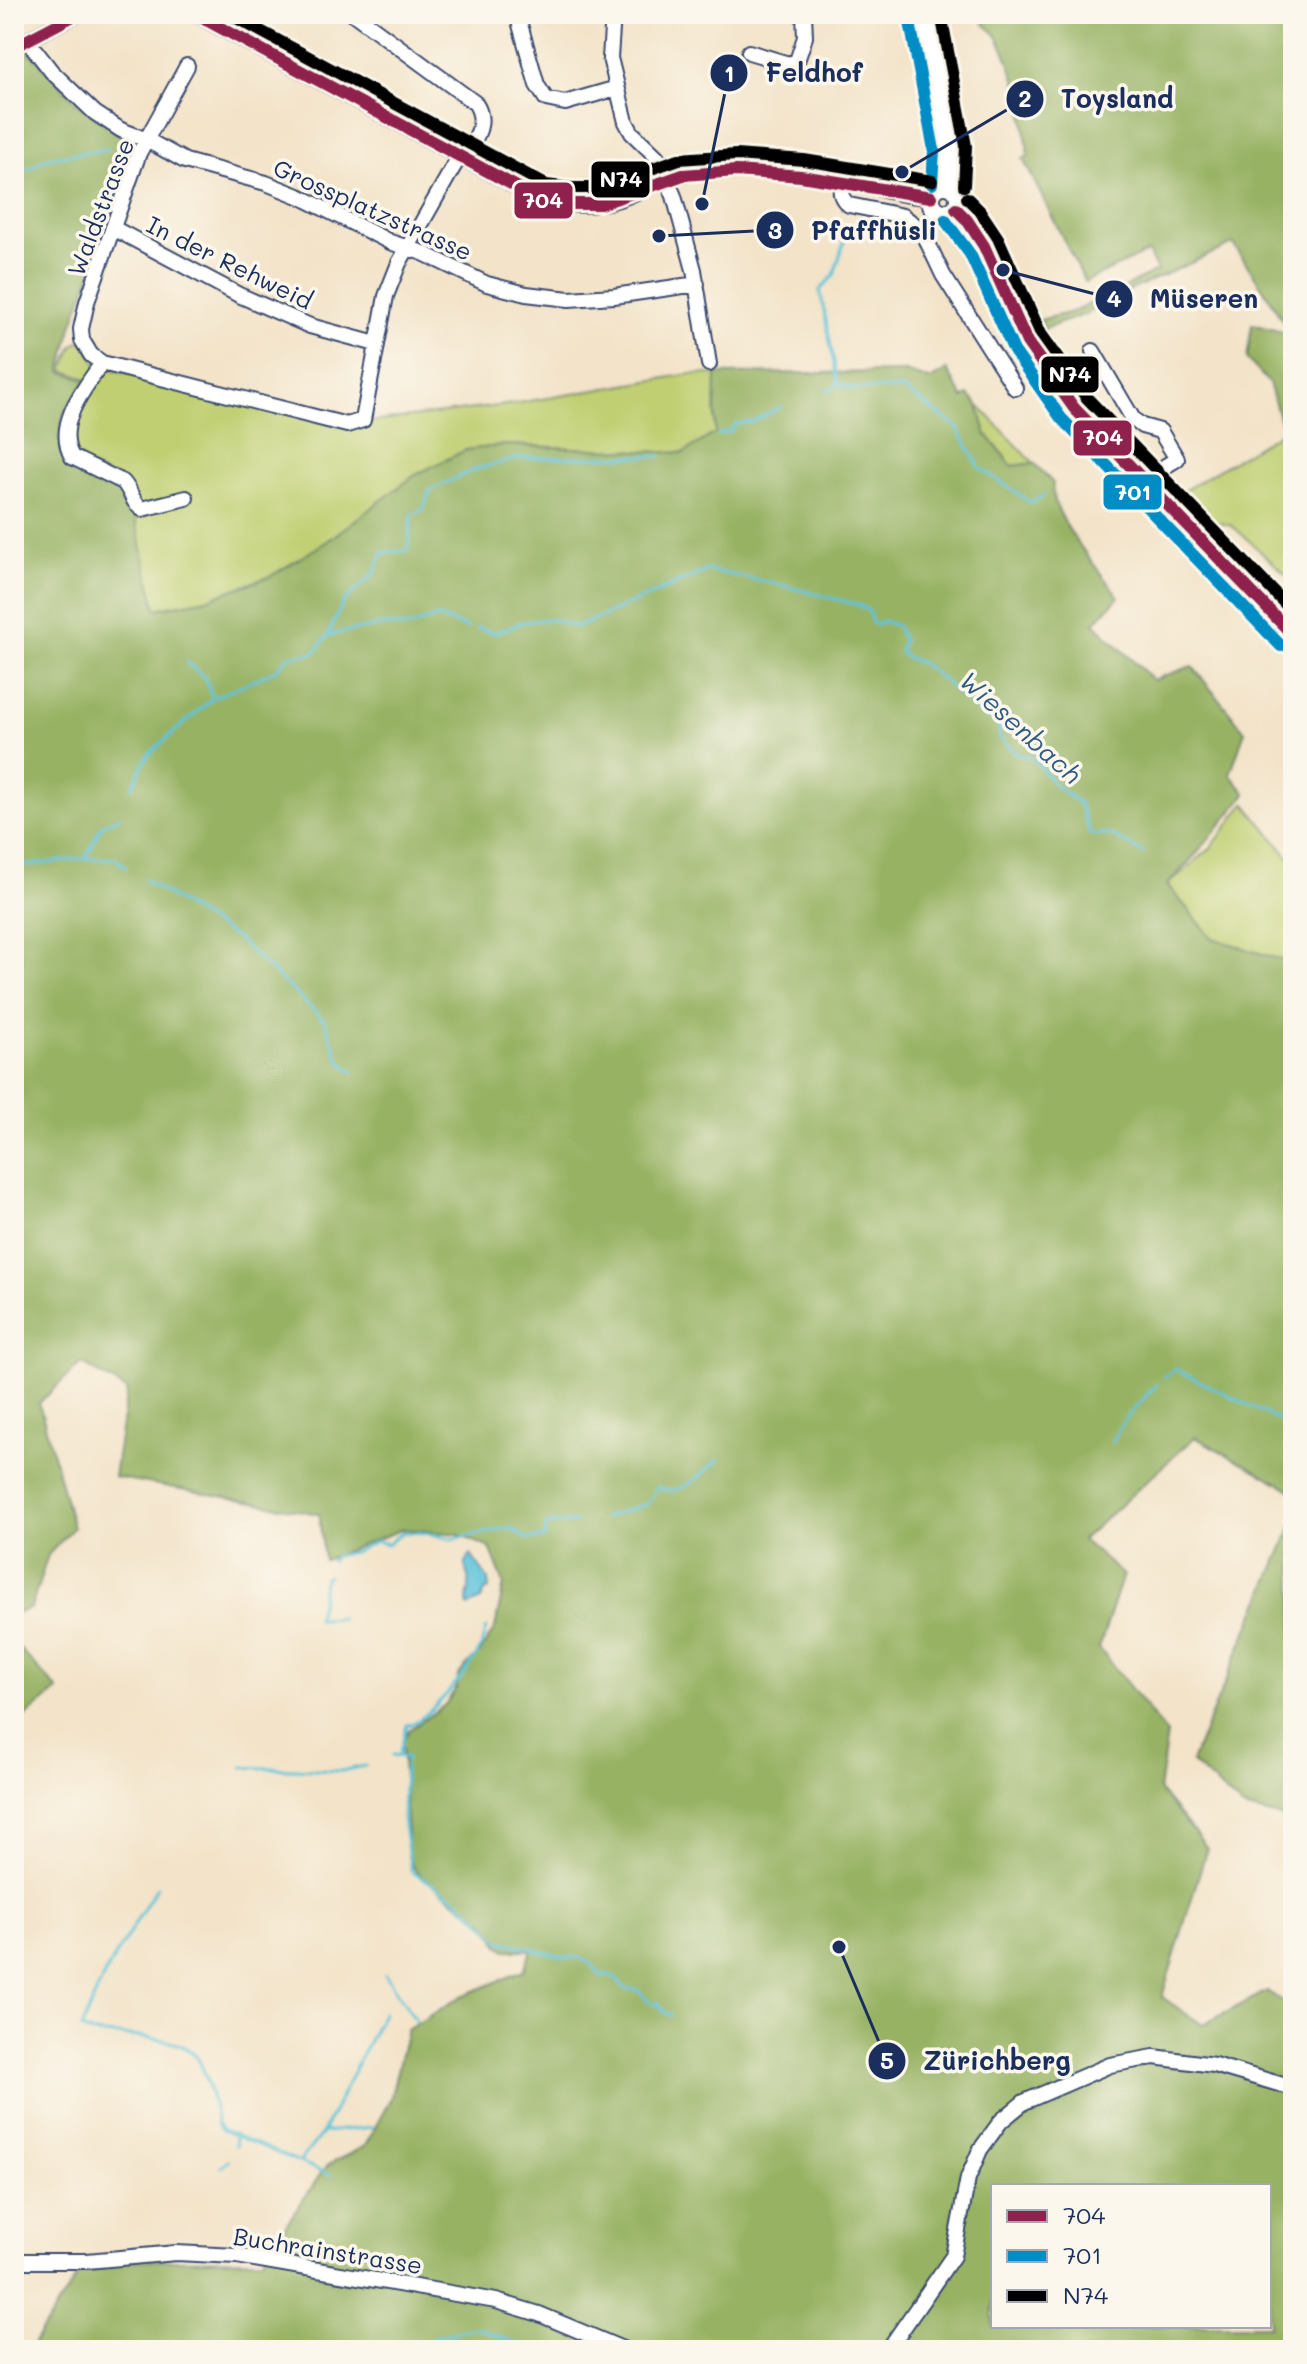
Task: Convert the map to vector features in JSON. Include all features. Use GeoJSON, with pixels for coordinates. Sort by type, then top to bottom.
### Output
{"type":"FeatureCollection","features":[{"type":"Feature","properties":{"kind":"main road"},"geometry":{"type":"LineString","coordinates":[[925,14],[950,149],[948,185]]}},
{"type":"Feature","properties":{"kind":"main road"},"geometry":{"type":"LineString","coordinates":[[948,185],[959,195],[956,209],[948,214],[939,213],[932,206],[931,197],[937,187],[948,185]]}},
{"type":"Feature","properties":{"kind":"main road"},"geometry":{"type":"LineString","coordinates":[[956,209],[967,219],[982,242],[1016,321],[1053,382],[1293,635]]}},
{"type":"Feature","properties":{"kind":"street"},"geometry":{"type":"LineString","coordinates":[[20,43],[77,14]]}},
{"type":"Feature","properties":{"kind":"street"},"geometry":{"type":"LineString","coordinates":[[195,14],[541,200],[568,205],[615,200],[667,177],[735,171],[841,182],[905,196],[931,197]]}},
{"type":"Feature","properties":{"kind":"street"},"geometry":{"type":"LineString","coordinates":[[186,498],[142,509],[136,505],[123,482],[72,457],[65,438],[69,417],[102,363],[347,425],[363,420],[386,296],[407,249],[481,127],[479,108],[354,14]]}},
{"type":"Feature","properties":{"kind":"street"},"geometry":{"type":"LineString","coordinates":[[517,14],[537,85],[546,99],[565,103],[617,88]]}},
{"type":"Feature","properties":{"kind":"street"},"geometry":{"type":"LineString","coordinates":[[613,14],[609,44],[626,122],[632,133],[657,157],[667,177],[688,242],[709,364]]}},
{"type":"Feature","properties":{"kind":"street"},"geometry":{"type":"LineString","coordinates":[[749,52],[789,64],[797,61],[805,37],[804,14]]}},
{"type":"Feature","properties":{"kind":"street","name":"Grossplatzstrasse"},"geometry":{"type":"LineString","coordinates":[[20,43],[95,113],[121,130],[185,161],[266,183],[301,197],[487,284],[550,298],[614,296],[697,284]]}},
{"type":"Feature","properties":{"kind":"street","name":"Waldstrasse"},"geometry":{"type":"LineString","coordinates":[[102,363],[86,348],[81,329],[87,302],[139,153],[187,66]]}},
{"type":"Feature","properties":{"kind":"street"},"geometry":{"type":"LineString","coordinates":[[841,182],[840,193],[849,205],[903,216],[915,225],[1015,388]]}},
{"type":"Feature","properties":{"kind":"street","name":"In der Rehweid"},"geometry":{"type":"LineString","coordinates":[[113,228],[253,301],[310,326],[376,344]]}},
{"type":"Feature","properties":{"kind":"street"},"geometry":{"type":"LineString","coordinates":[[1093,351],[1133,419],[1142,426],[1160,431],[1177,459],[1144,479]]}},
{"type":"Feature","properties":{"kind":"street"},"geometry":{"type":"LineString","coordinates":[[888,2350],[953,2256],[968,2178],[980,2150],[1001,2121],[1024,2102],[1110,2065],[1154,2057],[1203,2063],[1293,2088]]}},
{"type":"Feature","properties":{"kind":"street","name":"Buchrainstrasse"},"geometry":{"type":"LineString","coordinates":[[14,2261],[87,2261],[192,2253],[237,2256],[496,2301],[551,2319],[625,2350]]}},
{"type":"Feature","properties":{"kind":"green space"},"geometry":{"type":"Polygon","coordinates":[[[979,14],[1293,14],[1293,439],[1283,431],[1269,383],[1247,359],[1252,324],[1290,334],[1233,244],[1122,294],[1086,314],[1044,329],[1040,320],[1075,311],[1157,271],[1148,252],[1085,282],[1023,159],[1028,156],[1016,81],[998,38],[979,14]]]}},
{"type":"Feature","properties":{"kind":"green space"},"geometry":{"type":"Polygon","coordinates":[[[24,46],[77,103],[129,141],[131,163],[72,326],[61,371],[86,380],[63,415],[59,438],[64,450],[119,483],[130,497],[156,609],[207,599],[271,576],[326,542],[415,475],[466,450],[506,445],[683,453],[715,433],[716,374],[906,372],[930,380],[947,370],[963,398],[969,395],[978,405],[986,434],[1012,466],[1034,463],[1053,483],[1053,495],[1066,526],[1119,597],[1094,623],[1153,680],[1192,666],[1245,731],[1230,774],[1246,794],[1167,885],[1212,938],[1293,964],[1293,1491],[1195,1437],[1082,1540],[1123,1575],[1099,1648],[1167,1734],[1159,1790],[1207,1848],[1162,1997],[1203,2025],[1267,1991],[1293,2009],[1293,2350],[29,2350],[87,2261],[263,2259],[326,2166],[365,2146],[390,2100],[407,2030],[462,1996],[523,1971],[532,1950],[506,1950],[499,1945],[484,1922],[420,1875],[412,1866],[408,1854],[402,1742],[409,1730],[445,1705],[457,1687],[458,1675],[481,1651],[495,1628],[504,1584],[490,1548],[458,1534],[403,1529],[324,1560],[319,1514],[114,1477],[127,1390],[81,1363],[39,1403],[73,1528],[48,1555],[31,1608],[14,1614],[14,52],[24,46]]]}},
{"type":"Feature","properties":{"kind":"green space"},"geometry":{"type":"Polygon","coordinates":[[[82,340],[99,366],[347,425],[506,405],[690,374],[716,374],[715,433],[683,453],[506,445],[466,450],[415,475],[326,542],[271,576],[207,599],[155,609],[130,497],[77,460],[65,438],[90,380],[63,370],[73,346],[82,340]]]}},
{"type":"Feature","properties":{"kind":"green space"},"geometry":{"type":"Polygon","coordinates":[[[978,405],[1034,463],[1012,466],[986,434],[978,405]]]}},
{"type":"Feature","properties":{"kind":"green space"},"geometry":{"type":"Polygon","coordinates":[[[1283,431],[1293,439],[1293,581],[1237,530],[1230,525],[1195,518],[1175,496],[1283,431]]]}},
{"type":"Feature","properties":{"kind":"green space"},"geometry":{"type":"Polygon","coordinates":[[[1245,803],[1293,862],[1293,964],[1212,938],[1167,885],[1210,849],[1245,803]]]}},
{"type":"Feature","properties":{"kind":"green space"},"geometry":{"type":"Polygon","coordinates":[[[1293,1524],[1293,1820],[1243,1808],[1191,1762],[1293,1524]]]}},
{"type":"Feature","properties":{"kind":"green space"},"geometry":{"type":"Polygon","coordinates":[[[14,1643],[58,1690],[14,1726],[14,1643]]]}},
{"type":"Feature","properties":{"kind":"water"},"geometry":{"type":"Polygon","coordinates":[[[471,1555],[488,1579],[489,1589],[481,1600],[468,1606],[466,1568],[471,1555]]]}},
{"type":"Feature","properties":{"kind":"waterway"},"geometry":{"type":"LineString","coordinates":[[14,168],[29,169],[46,158],[108,149]]}},
{"type":"Feature","properties":{"kind":"waterway"},"geometry":{"type":"LineString","coordinates":[[837,221],[836,228],[844,242],[834,275],[820,290],[838,383]]}},
{"type":"Feature","properties":{"kind":"waterway"},"geometry":{"type":"LineString","coordinates":[[828,390],[838,384],[854,389],[903,389],[957,427],[980,468],[1032,503],[1045,495]]}},
{"type":"Feature","properties":{"kind":"waterway"},"geometry":{"type":"LineString","coordinates":[[718,434],[730,432],[736,424],[752,422],[781,407]]}},
{"type":"Feature","properties":{"kind":"waterway"},"geometry":{"type":"LineString","coordinates":[[132,787],[148,755],[213,698],[276,670],[289,656],[314,653],[328,635],[344,601],[374,574],[383,552],[408,551],[412,515],[423,510],[430,490],[476,469],[520,458],[661,456]]}},
{"type":"Feature","properties":{"kind":"waterway","name":"Wiesenbach"},"geometry":{"type":"LineString","coordinates":[[477,628],[495,633],[523,622],[550,619],[577,627],[708,570],[859,605],[869,611],[872,623],[876,625],[883,621],[897,626],[903,640],[900,652],[903,655],[932,671],[979,712],[1000,725],[999,737],[1017,754],[1034,759],[1056,786],[1080,804],[1090,834],[1111,835],[1144,853]]}},
{"type":"Feature","properties":{"kind":"waterway","name":"Wiesenbach"},"geometry":{"type":"LineString","coordinates":[[328,635],[383,625],[407,627],[439,617],[468,628]]}},
{"type":"Feature","properties":{"kind":"waterway"},"geometry":{"type":"LineString","coordinates":[[186,662],[205,678],[212,696]]}},
{"type":"Feature","properties":{"kind":"waterway"},"geometry":{"type":"LineString","coordinates":[[14,867],[86,858],[102,825],[120,817]]}},
{"type":"Feature","properties":{"kind":"waterway"},"geometry":{"type":"LineString","coordinates":[[86,858],[116,859],[126,867]]}},
{"type":"Feature","properties":{"kind":"waterway"},"geometry":{"type":"LineString","coordinates":[[145,880],[239,940],[324,1020],[340,1061],[353,1072]]}},
{"type":"Feature","properties":{"kind":"waterway"},"geometry":{"type":"LineString","coordinates":[[1164,1378],[1175,1369],[1293,1427]]}},
{"type":"Feature","properties":{"kind":"waterway"},"geometry":{"type":"LineString","coordinates":[[1112,1442],[1125,1419],[1157,1384]]}},
{"type":"Feature","properties":{"kind":"waterway"},"geometry":{"type":"LineString","coordinates":[[603,1518],[647,1504],[658,1487],[666,1490],[683,1487],[718,1460]]}},
{"type":"Feature","properties":{"kind":"waterway"},"geometry":{"type":"LineString","coordinates":[[331,1561],[335,1556],[357,1551],[376,1541],[388,1544],[403,1532],[427,1533],[452,1539],[510,1528],[527,1539],[544,1538],[547,1524],[576,1523]]}},
{"type":"Feature","properties":{"kind":"waterway"},"geometry":{"type":"LineString","coordinates":[[317,1618],[328,1576]]}},
{"type":"Feature","properties":{"kind":"waterway"},"geometry":{"type":"LineString","coordinates":[[317,1619],[341,1618]]}},
{"type":"Feature","properties":{"kind":"waterway"},"geometry":{"type":"LineString","coordinates":[[399,1755],[407,1725],[426,1714],[460,1679],[477,1655],[486,1628]]}},
{"type":"Feature","properties":{"kind":"waterway"},"geometry":{"type":"LineString","coordinates":[[393,1755],[408,1758],[406,1762]]}},
{"type":"Feature","properties":{"kind":"waterway"},"geometry":{"type":"LineString","coordinates":[[243,1767],[341,1771],[365,1766]]}},
{"type":"Feature","properties":{"kind":"waterway"},"geometry":{"type":"LineString","coordinates":[[405,1767],[403,1818],[411,1871],[455,1898],[500,1941],[579,1958],[591,1964],[602,1977],[606,1974],[616,1978],[625,1988],[638,1990],[656,2005],[658,2002],[664,2012],[671,2015]]}},
{"type":"Feature","properties":{"kind":"waterway"},"geometry":{"type":"LineString","coordinates":[[157,1887],[104,1975],[81,2029],[92,2033],[165,2040],[190,2051],[202,2066],[222,2130],[331,2175]]}},
{"type":"Feature","properties":{"kind":"waterway"},"geometry":{"type":"LineString","coordinates":[[385,1974],[416,2021]]}},
{"type":"Feature","properties":{"kind":"waterway"},"geometry":{"type":"LineString","coordinates":[[300,2161],[323,2132],[383,2013]]}},
{"type":"Feature","properties":{"kind":"waterway"},"geometry":{"type":"LineString","coordinates":[[324,2132],[372,2127]]}},
{"type":"Feature","properties":{"kind":"waterway"},"geometry":{"type":"LineString","coordinates":[[234,2134],[236,2146]]}},
{"type":"Feature","properties":{"kind":"waterway"},"geometry":{"type":"LineString","coordinates":[[221,2167],[228,2160]]}},
{"type":"Feature","properties":{"kind":"waterway"},"geometry":{"type":"LineString","coordinates":[[433,2337],[478,2328],[523,2346],[566,2350],[588,2343],[606,2350]]}},
{"type":"Feature","properties":{"kind":"waterway"},"geometry":{"type":"LineString","coordinates":[[391,2350],[416,2340]]}},
{"type":"Feature","properties":{"kind":"waterway"},"geometry":{"type":"LineString","coordinates":[[362,2350],[371,2350]]}},
{"type":"Feature","properties":{"kind":"transit line","name":"704"},"geometry":{"type":"LineString","coordinates":[[14,47],[77,14]]}},
{"type":"Feature","properties":{"kind":"transit line","name":"704"},"geometry":{"type":"LineString","coordinates":[[195,14],[541,200],[600,204],[683,175],[736,171],[801,176],[931,197]]}},
{"type":"Feature","properties":{"kind":"transit line","name":"N74"},"geometry":{"type":"LineString","coordinates":[[229,14],[546,185],[597,188],[679,159],[736,155],[804,160],[932,181]]}},
{"type":"Feature","properties":{"kind":"transit line","name":"N74"},"geometry":{"type":"LineString","coordinates":[[941,14],[966,146],[964,186]]}},
{"type":"Feature","properties":{"kind":"transit line","name":"701"},"geometry":{"type":"LineString","coordinates":[[909,17],[934,150],[932,184]]}},
{"type":"Feature","properties":{"kind":"transit line","name":"N74"},"geometry":{"type":"LineString","coordinates":[[967,198],[998,238],[1041,334],[1086,397],[1293,612]]}},
{"type":"Feature","properties":{"kind":"transit line","name":"704"},"geometry":{"type":"LineString","coordinates":[[956,209],[984,246],[1027,342],[1074,408],[1293,635]]}},
{"type":"Feature","properties":{"kind":"transit line","name":"701"},"geometry":{"type":"LineString","coordinates":[[945,220],[970,254],[1014,351],[1061,418],[1281,646]]}},
{"type":"Feature","properties":{"kind":"place","name":"Toysland"},"geometry":{"type":"Point","coordinates":[902,172]}},
{"type":"Feature","properties":{"kind":"place","name":"Feldhof"},"geometry":{"type":"Point","coordinates":[702,204]}},
{"type":"Feature","properties":{"kind":"place","name":"Pfaffhüsli"},"geometry":{"type":"Point","coordinates":[659,236]}},
{"type":"Feature","properties":{"kind":"place","name":"Müseren"},"geometry":{"type":"Point","coordinates":[1003,270]}},
{"type":"Feature","properties":{"kind":"place","name":"Zürichberg"},"geometry":{"type":"Point","coordinates":[839,1947]}}]}
